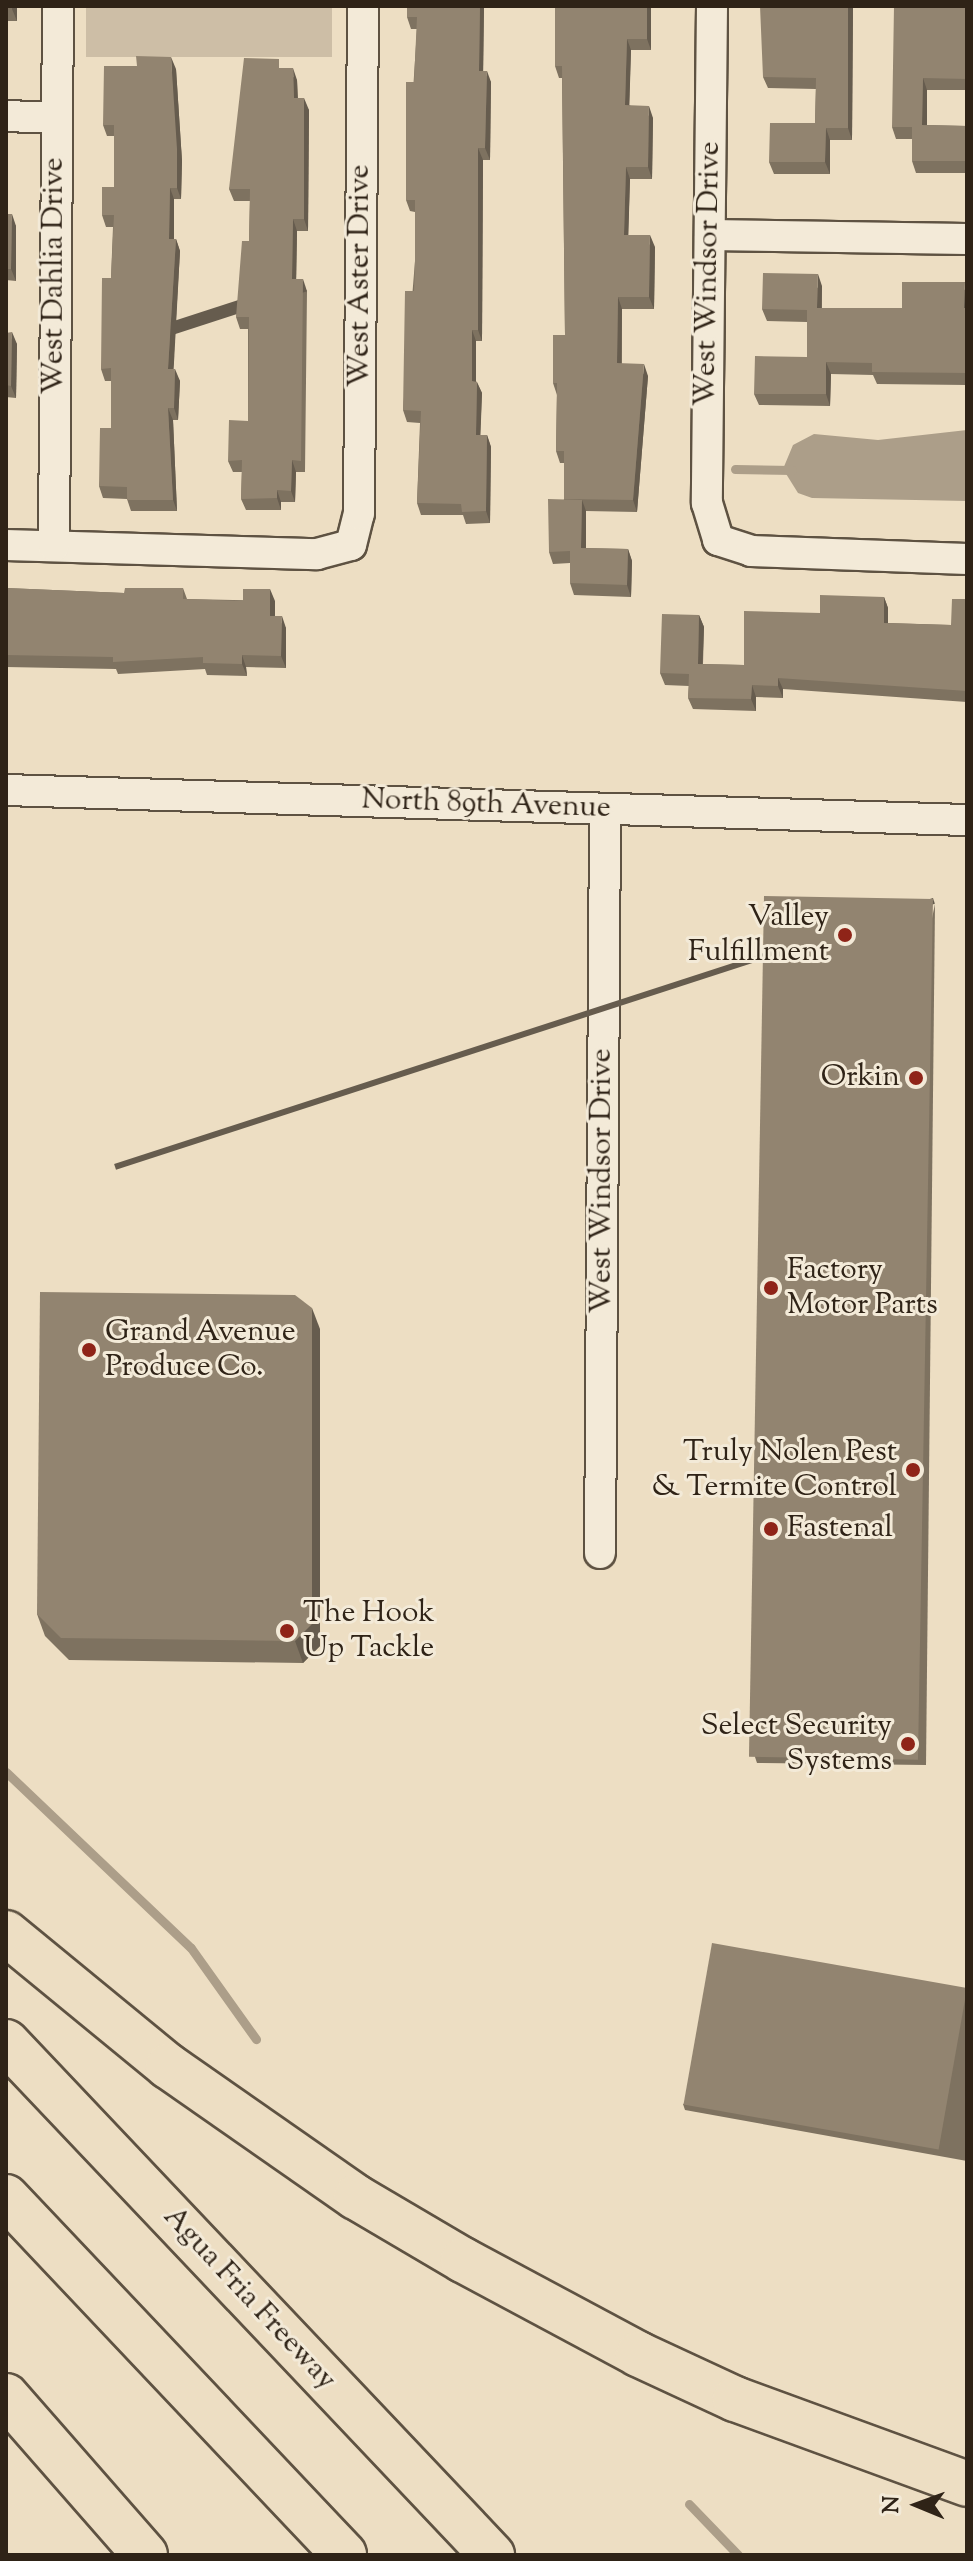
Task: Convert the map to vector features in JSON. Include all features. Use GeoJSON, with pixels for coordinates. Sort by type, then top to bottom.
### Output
{"type":"FeatureCollection","features":[{"type":"Feature","properties":{"kind":"highway"},"geometry":{"type":"LineString","coordinates":[[6,1933],[168,2066],[356,2197],[463,2260],[638,2354],[735,2399],[967,2484]]}},
{"type":"Feature","properties":{"kind":"highway","name":"Agua Fria Freeway"},"geometry":{"type":"LineString","coordinates":[[6,2042],[492,2555]]}},
{"type":"Feature","properties":{"kind":"highway"},"geometry":{"type":"LineString","coordinates":[[6,2197],[344,2555]]}},
{"type":"Feature","properties":{"kind":"highway"},"geometry":{"type":"LineString","coordinates":[[6,2396],[145,2555]]}},
{"type":"Feature","properties":{"kind":"street","name":"West Dahlia Drive"},"geometry":{"type":"LineString","coordinates":[[54,546],[58,6]]}},
{"type":"Feature","properties":{"kind":"street","name":"West Aster Drive"},"geometry":{"type":"LineString","coordinates":[[54,546],[317,554],[351,545],[359,514],[363,6]]}},
{"type":"Feature","properties":{"kind":"street","name":"West Windsor Drive"},"geometry":{"type":"LineString","coordinates":[[712,6],[707,503],[718,540],[751,551],[967,559]]}},
{"type":"Feature","properties":{"kind":"street"},"geometry":{"type":"LineString","coordinates":[[6,116],[57,118]]}},
{"type":"Feature","properties":{"kind":"street"},"geometry":{"type":"LineString","coordinates":[[710,235],[967,239]]}},
{"type":"Feature","properties":{"kind":"street"},"geometry":{"type":"LineString","coordinates":[[6,545],[54,546]]}},
{"type":"Feature","properties":{"kind":"street","name":"North 89th Avenue"},"geometry":{"type":"LineString","coordinates":[[6,790],[967,820]]}},
{"type":"Feature","properties":{"kind":"street","name":"West Windsor Drive"},"geometry":{"type":"LineString","coordinates":[[600,1553],[605,809]]}},
{"type":"Feature","properties":{"kind":"shaded area"},"geometry":{"type":"Polygon","coordinates":[[[86,6],[332,6],[332,57],[86,57],[86,6]]]}},
{"type":"Feature","properties":{"kind":"shaded area"},"geometry":{"type":"Polygon","coordinates":[[[967,430],[967,501],[812,498],[798,493],[783,469],[793,445],[814,434],[878,440],[967,430]]]}},
{"type":"Feature","properties":{"kind":"building"},"geometry":{"type":"Polygon","coordinates":[[[407,6],[480,6],[479,71],[487,71],[485,148],[478,148],[478,330],[472,330],[472,381],[477,382],[476,435],[487,435],[486,511],[462,512],[461,504],[417,503],[421,411],[403,410],[405,291],[414,291],[415,261],[415,200],[406,200],[406,82],[414,82],[417,17],[407,17],[407,6]]]}},
{"type":"Feature","properties":{"kind":"building"},"geometry":{"type":"Polygon","coordinates":[[[555,6],[647,6],[647,39],[627,39],[625,105],[649,106],[648,167],[626,167],[624,235],[650,235],[649,297],[618,297],[617,363],[644,364],[633,500],[564,499],[564,451],[556,451],[557,383],[553,383],[553,335],[565,335],[562,66],[555,66],[555,6]]]}},
{"type":"Feature","properties":{"kind":"building"},"geometry":{"type":"Polygon","coordinates":[[[760,6],[848,6],[848,128],[826,128],[825,162],[769,162],[770,123],[815,123],[816,78],[763,77],[760,6]]]}},
{"type":"Feature","properties":{"kind":"building"},"geometry":{"type":"Polygon","coordinates":[[[894,6],[967,6],[967,79],[923,78],[922,125],[967,126],[967,161],[912,161],[912,127],[892,127],[894,6]]]}},
{"type":"Feature","properties":{"kind":"building"},"geometry":{"type":"Polygon","coordinates":[[[136,56],[171,57],[177,149],[177,188],[170,188],[169,239],[176,239],[168,369],[175,369],[174,408],[168,408],[173,500],[127,500],[127,487],[99,486],[100,428],[111,428],[111,368],[101,369],[102,278],[111,278],[114,215],[102,215],[102,187],[114,187],[114,125],[103,125],[104,66],[137,66],[136,56]]]}},
{"type":"Feature","properties":{"kind":"building"},"geometry":{"type":"Polygon","coordinates":[[[244,58],[279,59],[279,68],[293,68],[294,98],[304,98],[304,219],[293,219],[292,279],[303,279],[301,461],[292,460],[291,491],[277,490],[277,498],[241,499],[242,460],[228,461],[229,420],[248,421],[249,317],[236,317],[242,241],[249,241],[250,189],[229,189],[244,58]]]}},
{"type":"Feature","properties":{"kind":"building"},"geometry":{"type":"Polygon","coordinates":[[[6,214],[12,214],[11,269],[6,269],[6,214]]]}},
{"type":"Feature","properties":{"kind":"building"},"geometry":{"type":"Polygon","coordinates":[[[763,273],[818,274],[817,308],[902,308],[902,282],[965,282],[967,373],[872,372],[872,363],[826,362],[826,394],[754,394],[755,356],[807,357],[807,310],[762,309],[763,273]]]}},
{"type":"Feature","properties":{"kind":"building"},"geometry":{"type":"Polygon","coordinates":[[[12,332],[11,386],[6,385],[6,333],[12,332]]]}},
{"type":"Feature","properties":{"kind":"building"},"geometry":{"type":"Polygon","coordinates":[[[548,499],[582,500],[581,548],[628,549],[627,585],[570,583],[570,551],[549,552],[548,499]]]}},
{"type":"Feature","properties":{"kind":"building"},"geometry":{"type":"Polygon","coordinates":[[[6,588],[124,593],[125,588],[183,588],[183,599],[243,601],[243,589],[270,589],[270,616],[282,616],[281,656],[242,655],[242,664],[203,663],[203,657],[113,662],[113,657],[6,655],[6,588]]]}},
{"type":"Feature","properties":{"kind":"building"},"geometry":{"type":"Polygon","coordinates":[[[820,595],[884,597],[884,623],[951,625],[952,599],[967,599],[967,691],[778,678],[778,686],[752,685],[751,699],[688,698],[689,674],[660,673],[662,614],[699,615],[698,664],[744,665],[744,611],[820,613],[820,595]]]}},
{"type":"Feature","properties":{"kind":"building"},"geometry":{"type":"Polygon","coordinates":[[[764,896],[933,899],[918,1760],[749,1757],[764,896]]]}},
{"type":"Feature","properties":{"kind":"building"},"geometry":{"type":"Polygon","coordinates":[[[40,1292],[295,1295],[312,1308],[312,1624],[295,1641],[61,1638],[37,1614],[40,1292]]]}},
{"type":"Feature","properties":{"kind":"building"},"geometry":{"type":"Polygon","coordinates":[[[712,1943],[967,1988],[939,2149],[684,2105],[712,1943]]]}},
{"type":"Feature","properties":{"kind":"waterway"},"geometry":{"type":"LineString","coordinates":[[735,469],[792,470]]}},
{"type":"Feature","properties":{"kind":"waterway"},"geometry":{"type":"LineString","coordinates":[[6,1772],[191,1948],[256,2039]]}},
{"type":"Feature","properties":{"kind":"waterway"},"geometry":{"type":"LineString","coordinates":[[689,2504],[738,2555]]}},
{"type":"Feature","properties":{"kind":"place","name":"Valley Fulfillment"},"geometry":{"type":"Point","coordinates":[845,935]}},
{"type":"Feature","properties":{"kind":"place","name":"Orkin"},"geometry":{"type":"Point","coordinates":[916,1078]}},
{"type":"Feature","properties":{"kind":"place","name":"Factory Motor Parts"},"geometry":{"type":"Point","coordinates":[771,1288]}},
{"type":"Feature","properties":{"kind":"place","name":"Grand Avenue Produce Co."},"geometry":{"type":"Point","coordinates":[89,1350]}},
{"type":"Feature","properties":{"kind":"place","name":"Truly Nolen Pest & Termite Control"},"geometry":{"type":"Point","coordinates":[913,1470]}},
{"type":"Feature","properties":{"kind":"place","name":"Fastenal"},"geometry":{"type":"Point","coordinates":[771,1529]}},
{"type":"Feature","properties":{"kind":"place","name":"The Hook Up Tackle"},"geometry":{"type":"Point","coordinates":[287,1631]}},
{"type":"Feature","properties":{"kind":"place","name":"Select Security Systems"},"geometry":{"type":"Point","coordinates":[908,1744]}}]}
